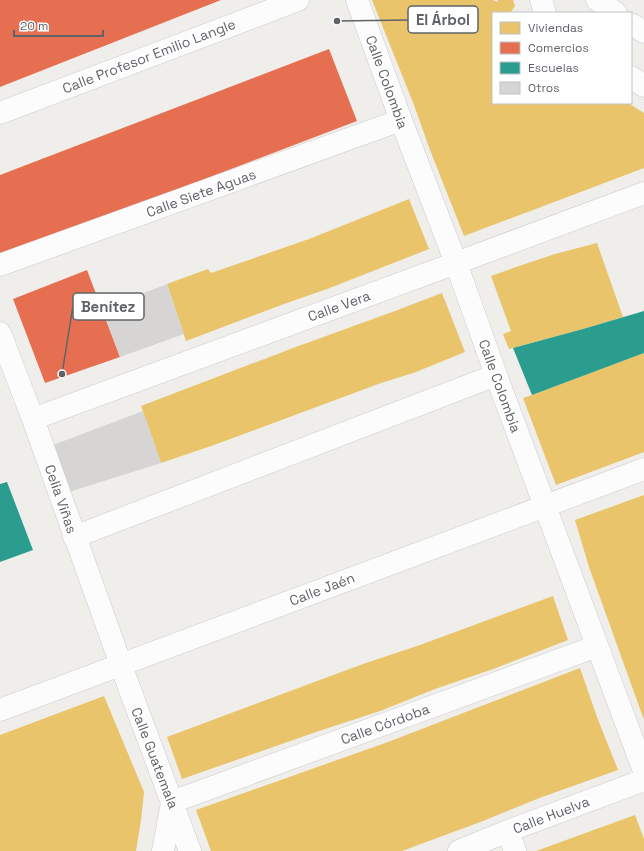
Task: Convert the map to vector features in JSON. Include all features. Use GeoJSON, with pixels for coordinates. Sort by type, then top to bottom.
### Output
{"type":"FeatureCollection","features":[{"type":"Feature","properties":{"kind":"street","name":"Calle Profesor Emilio Langle"},"geometry":{"type":"LineString","coordinates":[[0,113],[298,0]]}},
{"type":"Feature","properties":{"kind":"street","name":"Calle Colombia"},"geometry":{"type":"LineString","coordinates":[[357,0],[456,263],[544,506],[644,771]]}},
{"type":"Feature","properties":{"kind":"street"},"geometry":{"type":"LineString","coordinates":[[541,0],[545,12]]}},
{"type":"Feature","properties":{"kind":"street"},"geometry":{"type":"LineString","coordinates":[[597,0],[615,12]]}},
{"type":"Feature","properties":{"kind":"street"},"geometry":{"type":"LineString","coordinates":[[632,25],[644,32]]}},
{"type":"Feature","properties":{"kind":"street"},"geometry":{"type":"LineString","coordinates":[[632,78],[644,86]]}},
{"type":"Feature","properties":{"kind":"street","name":"Calle Siete Aguas"},"geometry":{"type":"LineString","coordinates":[[0,265],[401,120]]}},
{"type":"Feature","properties":{"kind":"street","name":"Calle Vera"},"geometry":{"type":"LineString","coordinates":[[33,419],[644,193]]}},
{"type":"Feature","properties":{"kind":"street","name":"Celia Viñas"},"geometry":{"type":"LineString","coordinates":[[0,333],[33,419],[121,665]]}},
{"type":"Feature","properties":{"kind":"street"},"geometry":{"type":"LineString","coordinates":[[74,537],[496,375]]}},
{"type":"Feature","properties":{"kind":"street","name":"Calle Jaén"},"geometry":{"type":"LineString","coordinates":[[0,710],[644,469]]}},
{"type":"Feature","properties":{"kind":"street","name":"Calle Córdoba"},"geometry":{"type":"LineString","coordinates":[[172,802],[597,646]]}},
{"type":"Feature","properties":{"kind":"street","name":"Calle Guatemala"},"geometry":{"type":"LineString","coordinates":[[121,665],[190,851]]}},
{"type":"Feature","properties":{"kind":"street","name":"Calle Huelva"},"geometry":{"type":"LineString","coordinates":[[459,851],[511,841],[644,780]]}},
{"type":"Feature","properties":{"kind":"street"},"geometry":{"type":"LineString","coordinates":[[163,851],[172,802]]}},
{"type":"Feature","properties":{"kind":"building: Viviendas"},"geometry":{"type":"Polygon","coordinates":[[[372,0],[493,0],[497,2],[498,0],[513,0],[515,6],[511,12],[492,12],[492,104],[630,104],[644,113],[644,168],[464,236],[372,0]]]}},
{"type":"Feature","properties":{"kind":"building: Viviendas"},"geometry":{"type":"Polygon","coordinates":[[[409,199],[429,249],[327,289],[186,341],[167,284],[208,269],[211,273],[309,239],[409,199]]]}},
{"type":"Feature","properties":{"kind":"building: Viviendas"},"geometry":{"type":"Polygon","coordinates":[[[597,243],[623,317],[509,349],[503,334],[511,331],[491,276],[555,254],[597,243]]]}},
{"type":"Feature","properties":{"kind":"building: Viviendas"},"geometry":{"type":"Polygon","coordinates":[[[442,293],[465,352],[416,372],[381,383],[161,463],[141,406],[442,293]]]}},
{"type":"Feature","properties":{"kind":"building: Viviendas"},"geometry":{"type":"Polygon","coordinates":[[[644,353],[644,452],[556,485],[523,398],[644,353]]]}},
{"type":"Feature","properties":{"kind":"building: Viviendas"},"geometry":{"type":"Polygon","coordinates":[[[644,495],[644,720],[589,567],[575,520],[644,495]]]}},
{"type":"Feature","properties":{"kind":"building: Viviendas"},"geometry":{"type":"Polygon","coordinates":[[[553,596],[568,640],[380,711],[182,779],[167,737],[363,664],[420,645],[553,596]]]}},
{"type":"Feature","properties":{"kind":"building: Viviendas"},"geometry":{"type":"Polygon","coordinates":[[[580,668],[618,770],[542,797],[402,851],[211,851],[196,810],[388,742],[580,668]]]}},
{"type":"Feature","properties":{"kind":"building: Viviendas"},"geometry":{"type":"Polygon","coordinates":[[[104,696],[144,792],[136,851],[0,851],[0,735],[104,696]]]}},
{"type":"Feature","properties":{"kind":"building: Viviendas"},"geometry":{"type":"Polygon","coordinates":[[[635,815],[644,839],[644,851],[536,851],[635,815]]]}},
{"type":"Feature","properties":{"kind":"building: Comercios"},"geometry":{"type":"Polygon","coordinates":[[[0,0],[221,0],[0,87],[0,0]]]}},
{"type":"Feature","properties":{"kind":"building: Comercios"},"geometry":{"type":"Polygon","coordinates":[[[329,49],[357,121],[0,257],[0,175],[329,49]]]}},
{"type":"Feature","properties":{"kind":"building: Comercios"},"geometry":{"type":"Polygon","coordinates":[[[87,270],[120,357],[45,383],[13,299],[87,270]]]}},
{"type":"Feature","properties":{"kind":"building: Escuelas"},"geometry":{"type":"Polygon","coordinates":[[[644,311],[644,353],[532,395],[513,348],[644,311]]]}},
{"type":"Feature","properties":{"kind":"building: Escuelas"},"geometry":{"type":"Polygon","coordinates":[[[7,482],[33,550],[0,562],[0,484],[7,482]]]}},
{"type":"Feature","properties":{"kind":"building: Otros"},"geometry":{"type":"Polygon","coordinates":[[[167,284],[184,334],[120,357],[102,309],[167,284]]]}},
{"type":"Feature","properties":{"kind":"building: Otros"},"geometry":{"type":"Polygon","coordinates":[[[143,411],[161,463],[69,492],[53,445],[143,411]]]}},
{"type":"Feature","properties":{"kind":"place","name":"El Árbol"},"geometry":{"type":"Point","coordinates":[337,21]}},
{"type":"Feature","properties":{"kind":"place","name":"Benítez"},"geometry":{"type":"Point","coordinates":[62,374]}}]}
